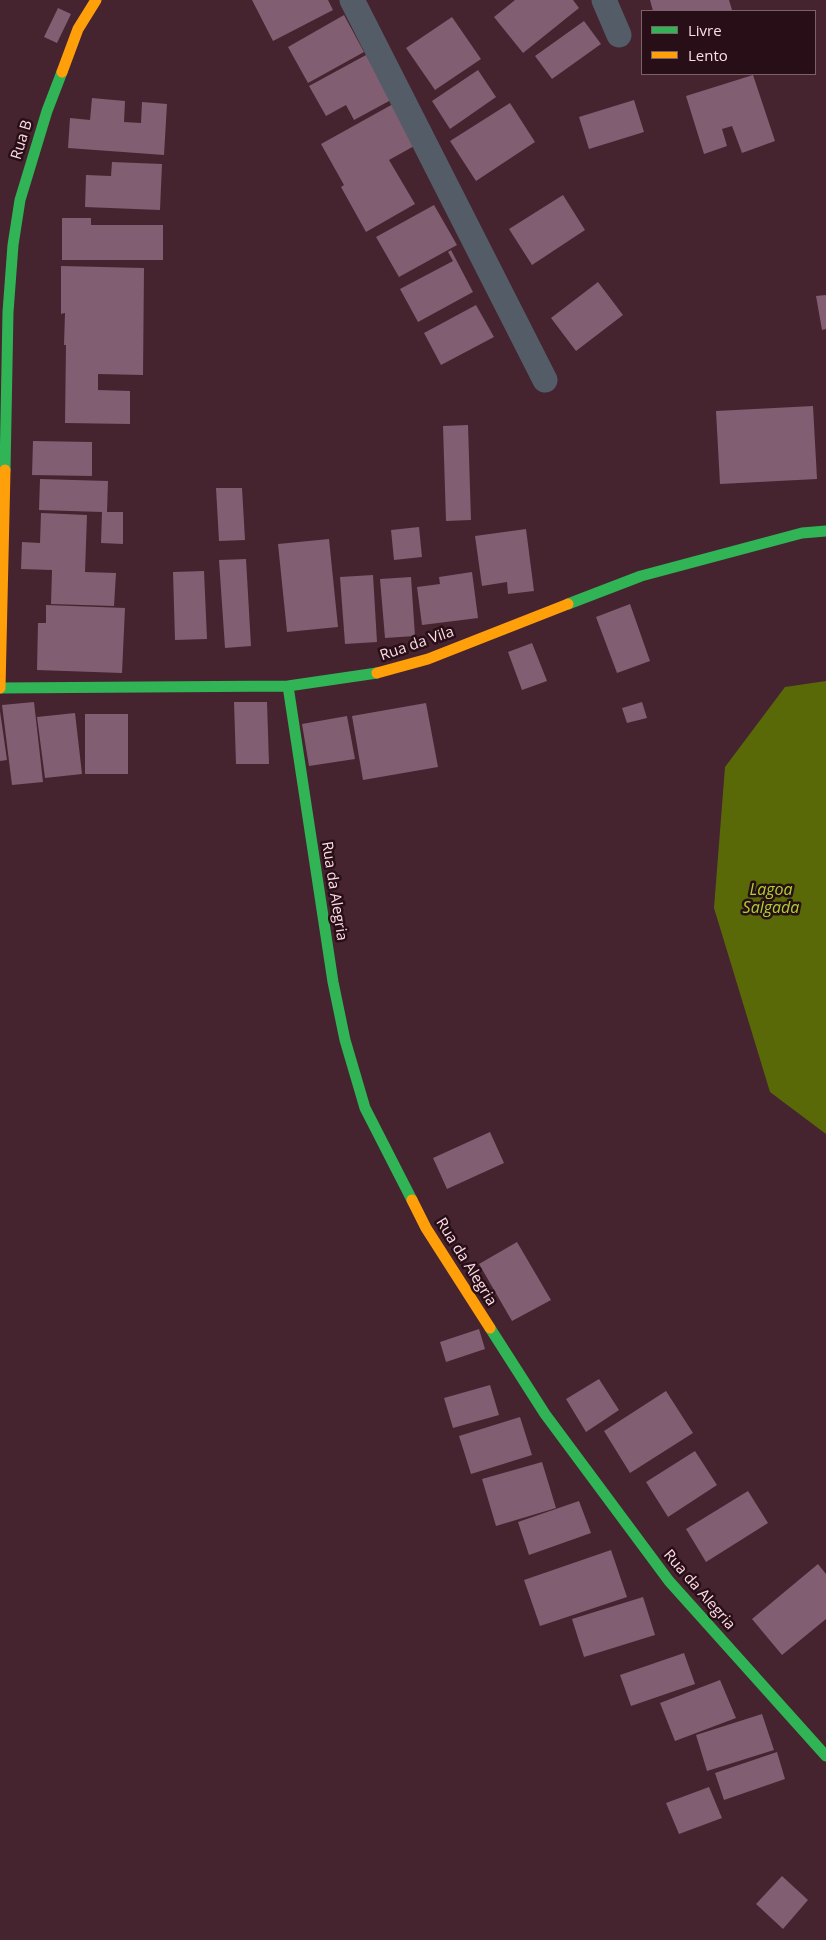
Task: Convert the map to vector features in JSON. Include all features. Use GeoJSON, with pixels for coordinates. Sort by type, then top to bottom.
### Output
{"type":"FeatureCollection","features":[{"type":"Feature","properties":{"kind":"street","name":"Rua B"},"geometry":{"type":"LineString","coordinates":[[0,688],[8,312],[13,244],[20,200],[47,111],[78,29],[96,0]]}},
{"type":"Feature","properties":{"kind":"street"},"geometry":{"type":"LineString","coordinates":[[352,0],[545,380]]}},
{"type":"Feature","properties":{"kind":"street"},"geometry":{"type":"LineString","coordinates":[[604,0],[618,34]]}},
{"type":"Feature","properties":{"kind":"street","name":"Rua da Vila"},"geometry":{"type":"LineString","coordinates":[[0,688],[288,686],[379,673],[428,659],[486,634],[641,576],[802,533],[826,530]]}},
{"type":"Feature","properties":{"kind":"street","name":"Rua da Alegria"},"geometry":{"type":"LineString","coordinates":[[288,686],[333,982],[345,1040],[365,1108],[426,1228],[545,1414],[621,1519],[669,1581],[826,1756]]}},
{"type":"Feature","properties":{"kind":"water","name":"Lagoa Salgada"},"geometry":{"type":"Polygon","coordinates":[[[826,681],[826,1134],[770,1092],[714,908],[725,767],[785,687],[826,681]]]}},
{"type":"Feature","properties":{"kind":"building"},"geometry":{"type":"Polygon","coordinates":[[[252,0],[328,0],[333,10],[273,41],[252,0]]]}},
{"type":"Feature","properties":{"kind":"building"},"geometry":{"type":"Polygon","coordinates":[[[515,0],[573,0],[579,8],[523,53],[494,17],[515,0]]]}},
{"type":"Feature","properties":{"kind":"building"},"geometry":{"type":"Polygon","coordinates":[[[650,0],[729,0],[732,10],[653,10],[650,0]]]}},
{"type":"Feature","properties":{"kind":"building"},"geometry":{"type":"Polygon","coordinates":[[[58,8],[71,14],[57,43],[44,37],[58,8]]]}},
{"type":"Feature","properties":{"kind":"building"},"geometry":{"type":"Polygon","coordinates":[[[344,15],[364,52],[308,83],[288,47],[344,15]]]}},
{"type":"Feature","properties":{"kind":"building"},"geometry":{"type":"Polygon","coordinates":[[[452,17],[481,59],[435,90],[406,48],[452,17]]]}},
{"type":"Feature","properties":{"kind":"building"},"geometry":{"type":"Polygon","coordinates":[[[584,21],[601,44],[552,79],[535,56],[584,21]]]}},
{"type":"Feature","properties":{"kind":"building"},"geometry":{"type":"Polygon","coordinates":[[[366,55],[391,100],[354,120],[346,105],[326,116],[309,86],[366,55]]]}},
{"type":"Feature","properties":{"kind":"building"},"geometry":{"type":"Polygon","coordinates":[[[478,70],[496,97],[450,129],[432,101],[478,70]]]}},
{"type":"Feature","properties":{"kind":"building"},"geometry":{"type":"Polygon","coordinates":[[[753,75],[775,141],[742,153],[732,126],[722,129],[727,146],[704,154],[686,96],[753,75]]]}},
{"type":"Feature","properties":{"kind":"building"},"geometry":{"type":"Polygon","coordinates":[[[92,98],[125,101],[124,122],[141,123],[142,102],[167,104],[164,155],[68,148],[70,118],[90,120],[92,98]]]}},
{"type":"Feature","properties":{"kind":"building"},"geometry":{"type":"Polygon","coordinates":[[[634,100],[644,132],[589,149],[579,117],[634,100]]]}},
{"type":"Feature","properties":{"kind":"building"},"geometry":{"type":"Polygon","coordinates":[[[510,103],[535,142],[476,181],[450,141],[510,103]]]}},
{"type":"Feature","properties":{"kind":"building"},"geometry":{"type":"Polygon","coordinates":[[[393,104],[416,145],[389,160],[415,204],[366,232],[341,187],[344,185],[321,144],[393,104]]]}},
{"type":"Feature","properties":{"kind":"building"},"geometry":{"type":"Polygon","coordinates":[[[112,162],[162,164],[160,210],[85,207],[86,175],[111,176],[112,162]]]}},
{"type":"Feature","properties":{"kind":"building"},"geometry":{"type":"Polygon","coordinates":[[[563,195],[585,230],[532,265],[509,229],[563,195]]]}},
{"type":"Feature","properties":{"kind":"building"},"geometry":{"type":"Polygon","coordinates":[[[434,205],[457,245],[399,277],[376,237],[434,205]]]}},
{"type":"Feature","properties":{"kind":"building"},"geometry":{"type":"Polygon","coordinates":[[[62,218],[91,218],[91,225],[163,225],[163,260],[62,260],[62,218]]]}},
{"type":"Feature","properties":{"kind":"building"},"geometry":{"type":"Polygon","coordinates":[[[451,250],[473,292],[418,322],[400,289],[453,261],[448,252],[451,250]]]}},
{"type":"Feature","properties":{"kind":"building"},"geometry":{"type":"Polygon","coordinates":[[[61,266],[144,268],[143,375],[98,374],[98,390],[130,391],[130,424],[65,423],[66,345],[64,345],[65,313],[61,314],[61,266]]]}},
{"type":"Feature","properties":{"kind":"building"},"geometry":{"type":"Polygon","coordinates":[[[598,282],[623,315],[576,351],[551,318],[598,282]]]}},
{"type":"Feature","properties":{"kind":"building"},"geometry":{"type":"Polygon","coordinates":[[[826,295],[826,329],[822,330],[816,296],[826,295]]]}},
{"type":"Feature","properties":{"kind":"building"},"geometry":{"type":"Polygon","coordinates":[[[476,305],[494,337],[441,365],[424,333],[476,305]]]}},
{"type":"Feature","properties":{"kind":"building"},"geometry":{"type":"Polygon","coordinates":[[[813,406],[817,479],[720,484],[716,411],[813,406]]]}},
{"type":"Feature","properties":{"kind":"building"},"geometry":{"type":"Polygon","coordinates":[[[468,425],[471,520],[446,521],[443,426],[468,425]]]}},
{"type":"Feature","properties":{"kind":"building"},"geometry":{"type":"Polygon","coordinates":[[[33,441],[92,442],[92,476],[32,475],[33,441]]]}},
{"type":"Feature","properties":{"kind":"building"},"geometry":{"type":"Polygon","coordinates":[[[40,479],[108,481],[107,512],[123,512],[123,544],[101,543],[102,512],[39,510],[40,479]]]}},
{"type":"Feature","properties":{"kind":"building"},"geometry":{"type":"Polygon","coordinates":[[[216,488],[242,488],[245,540],[219,541],[216,488]]]}},
{"type":"Feature","properties":{"kind":"building"},"geometry":{"type":"Polygon","coordinates":[[[41,513],[87,515],[85,572],[116,573],[114,606],[51,604],[52,570],[21,569],[22,542],[40,543],[41,513]]]}},
{"type":"Feature","properties":{"kind":"building"},"geometry":{"type":"Polygon","coordinates":[[[419,527],[422,557],[394,560],[391,530],[419,527]]]}},
{"type":"Feature","properties":{"kind":"building"},"geometry":{"type":"Polygon","coordinates":[[[526,529],[534,591],[508,594],[507,582],[482,586],[475,536],[526,529]]]}},
{"type":"Feature","properties":{"kind":"building"},"geometry":{"type":"Polygon","coordinates":[[[329,539],[338,627],[287,632],[278,544],[329,539]]]}},
{"type":"Feature","properties":{"kind":"building"},"geometry":{"type":"Polygon","coordinates":[[[246,559],[251,646],[225,648],[219,560],[246,559]]]}},
{"type":"Feature","properties":{"kind":"building"},"geometry":{"type":"Polygon","coordinates":[[[204,571],[207,639],[175,640],[173,572],[204,571]]]}},
{"type":"Feature","properties":{"kind":"building"},"geometry":{"type":"Polygon","coordinates":[[[472,572],[478,618],[422,625],[417,587],[440,584],[439,577],[472,572]]]}},
{"type":"Feature","properties":{"kind":"building"},"geometry":{"type":"Polygon","coordinates":[[[373,575],[377,642],[345,644],[340,577],[373,575]]]}},
{"type":"Feature","properties":{"kind":"building"},"geometry":{"type":"Polygon","coordinates":[[[411,577],[415,636],[385,638],[380,579],[411,577]]]}},
{"type":"Feature","properties":{"kind":"building"},"geometry":{"type":"Polygon","coordinates":[[[630,604],[650,661],[617,673],[596,617],[630,604]]]}},
{"type":"Feature","properties":{"kind":"building"},"geometry":{"type":"Polygon","coordinates":[[[46,605],[125,608],[122,673],[37,670],[38,623],[46,623],[46,605]]]}},
{"type":"Feature","properties":{"kind":"building"},"geometry":{"type":"Polygon","coordinates":[[[532,643],[547,681],[522,690],[508,652],[532,643]]]}},
{"type":"Feature","properties":{"kind":"building"},"geometry":{"type":"Polygon","coordinates":[[[34,702],[43,782],[12,785],[2,705],[34,702]]]}},
{"type":"Feature","properties":{"kind":"building"},"geometry":{"type":"Polygon","coordinates":[[[234,702],[267,702],[269,764],[236,764],[234,702]]]}},
{"type":"Feature","properties":{"kind":"building"},"geometry":{"type":"Polygon","coordinates":[[[642,702],[647,718],[627,723],[622,708],[642,702]]]}},
{"type":"Feature","properties":{"kind":"building"},"geometry":{"type":"Polygon","coordinates":[[[426,703],[438,767],[363,780],[352,716],[426,703]]]}},
{"type":"Feature","properties":{"kind":"building"},"geometry":{"type":"Polygon","coordinates":[[[0,711],[7,760],[0,761],[0,711]]]}},
{"type":"Feature","properties":{"kind":"building"},"geometry":{"type":"Polygon","coordinates":[[[75,713],[82,774],[45,778],[37,717],[75,713]]]}},
{"type":"Feature","properties":{"kind":"building"},"geometry":{"type":"Polygon","coordinates":[[[85,714],[128,714],[128,774],[85,774],[85,714]]]}},
{"type":"Feature","properties":{"kind":"building"},"geometry":{"type":"Polygon","coordinates":[[[347,716],[355,759],[309,766],[302,724],[347,716]]]}},
{"type":"Feature","properties":{"kind":"building"},"geometry":{"type":"Polygon","coordinates":[[[490,1132],[504,1163],[447,1189],[433,1158],[490,1132]]]}},
{"type":"Feature","properties":{"kind":"building"},"geometry":{"type":"Polygon","coordinates":[[[517,1242],[551,1300],[512,1321],[479,1264],[517,1242]]]}},
{"type":"Feature","properties":{"kind":"building"},"geometry":{"type":"Polygon","coordinates":[[[479,1329],[485,1349],[446,1362],[440,1342],[479,1329]]]}},
{"type":"Feature","properties":{"kind":"building"},"geometry":{"type":"Polygon","coordinates":[[[599,1379],[619,1410],[586,1432],[566,1399],[599,1379]]]}},
{"type":"Feature","properties":{"kind":"building"},"geometry":{"type":"Polygon","coordinates":[[[490,1385],[499,1415],[453,1428],[444,1398],[490,1385]]]}},
{"type":"Feature","properties":{"kind":"building"},"geometry":{"type":"Polygon","coordinates":[[[666,1391],[693,1433],[630,1473],[604,1431],[666,1391]]]}},
{"type":"Feature","properties":{"kind":"building"},"geometry":{"type":"Polygon","coordinates":[[[520,1417],[532,1455],[471,1474],[459,1436],[520,1417]]]}},
{"type":"Feature","properties":{"kind":"building"},"geometry":{"type":"Polygon","coordinates":[[[695,1451],[717,1485],[668,1517],[646,1482],[695,1451]]]}},
{"type":"Feature","properties":{"kind":"building"},"geometry":{"type":"Polygon","coordinates":[[[542,1462],[556,1508],[496,1526],[482,1479],[542,1462]]]}},
{"type":"Feature","properties":{"kind":"building"},"geometry":{"type":"Polygon","coordinates":[[[748,1491],[768,1523],[706,1562],[686,1529],[748,1491]]]}},
{"type":"Feature","properties":{"kind":"building"},"geometry":{"type":"Polygon","coordinates":[[[579,1501],[591,1533],[529,1555],[518,1522],[579,1501]]]}},
{"type":"Feature","properties":{"kind":"building"},"geometry":{"type":"Polygon","coordinates":[[[611,1550],[627,1597],[540,1626],[524,1580],[611,1550]]]}},
{"type":"Feature","properties":{"kind":"building"},"geometry":{"type":"Polygon","coordinates":[[[818,1564],[826,1574],[826,1619],[782,1655],[752,1619],[818,1564]]]}},
{"type":"Feature","properties":{"kind":"building"},"geometry":{"type":"Polygon","coordinates":[[[643,1597],[655,1635],[584,1657],[572,1619],[643,1597]]]}},
{"type":"Feature","properties":{"kind":"building"},"geometry":{"type":"Polygon","coordinates":[[[684,1653],[695,1684],[631,1706],[620,1675],[684,1653]]]}},
{"type":"Feature","properties":{"kind":"building"},"geometry":{"type":"Polygon","coordinates":[[[720,1680],[736,1718],[675,1741],[660,1703],[720,1680]]]}},
{"type":"Feature","properties":{"kind":"building"},"geometry":{"type":"Polygon","coordinates":[[[762,1714],[774,1750],[707,1771],[696,1735],[762,1714]]]}},
{"type":"Feature","properties":{"kind":"building"},"geometry":{"type":"Polygon","coordinates":[[[777,1752],[785,1779],[724,1800],[715,1773],[777,1752]]]}},
{"type":"Feature","properties":{"kind":"building"},"geometry":{"type":"Polygon","coordinates":[[[709,1787],[722,1818],[679,1834],[666,1803],[709,1787]]]}},
{"type":"Feature","properties":{"kind":"building"},"geometry":{"type":"Polygon","coordinates":[[[782,1876],[808,1900],[783,1929],[756,1904],[782,1876]]]}},
{"type":"Feature","properties":{"kind":"traffic: fast"},"geometry":{"type":"LineString","coordinates":[[5,470],[8,312],[13,245],[20,200],[47,111],[62,72]]}},
{"type":"Feature","properties":{"kind":"traffic: fast"},"geometry":{"type":"LineString","coordinates":[[568,604],[641,576],[802,533],[826,531]]}},
{"type":"Feature","properties":{"kind":"traffic: fast"},"geometry":{"type":"LineString","coordinates":[[0,688],[288,686],[377,673]]}},
{"type":"Feature","properties":{"kind":"traffic: fast"},"geometry":{"type":"LineString","coordinates":[[288,686],[333,982],[345,1040],[365,1108],[412,1200]]}},
{"type":"Feature","properties":{"kind":"traffic: fast"},"geometry":{"type":"LineString","coordinates":[[490,1328],[545,1414],[669,1581],[826,1756]]}},
{"type":"Feature","properties":{"kind":"traffic: slow"},"geometry":{"type":"LineString","coordinates":[[62,72],[78,29],[96,0]]}},
{"type":"Feature","properties":{"kind":"traffic: slow"},"geometry":{"type":"LineString","coordinates":[[0,688],[5,470]]}},
{"type":"Feature","properties":{"kind":"traffic: slow"},"geometry":{"type":"LineString","coordinates":[[377,673],[428,659],[568,604]]}},
{"type":"Feature","properties":{"kind":"traffic: slow"},"geometry":{"type":"LineString","coordinates":[[412,1200],[426,1228],[490,1328]]}}]}
